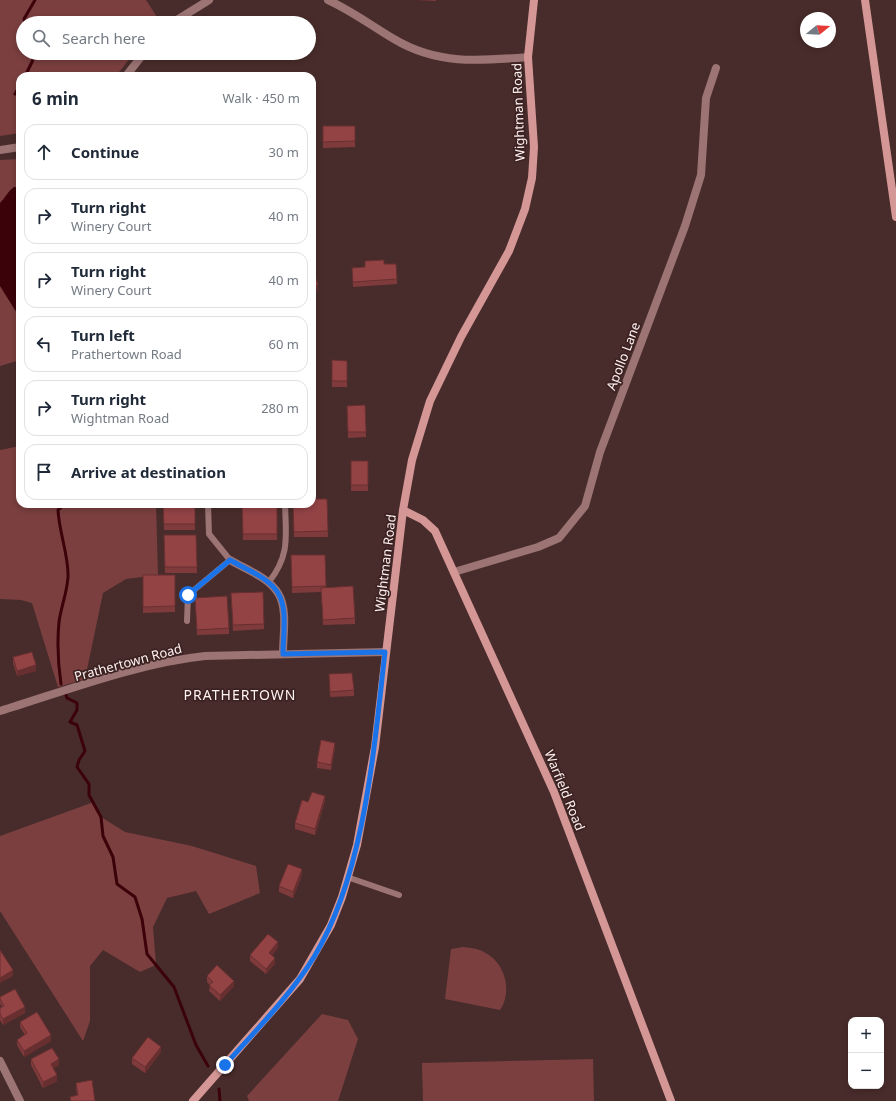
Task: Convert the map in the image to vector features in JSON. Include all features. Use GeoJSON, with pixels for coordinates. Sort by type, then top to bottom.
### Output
{"type":"FeatureCollection","features":[{"type":"Feature","properties":{"kind":"main road","name":"Wightman Road"},"geometry":{"type":"LineString","coordinates":[[193,1101],[300,979],[331,926],[348,877],[357,845],[375,747],[385,652],[403,510],[412,460],[430,401],[461,337],[509,252],[525,209],[532,178],[534,147],[528,57],[534,0]]}},
{"type":"Feature","properties":{"kind":"main road"},"geometry":{"type":"LineString","coordinates":[[865,0],[871,32],[896,217]]}},
{"type":"Feature","properties":{"kind":"main road","name":"Warfield Road"},"geometry":{"type":"LineString","coordinates":[[403,510],[423,520],[435,531],[554,792],[671,1101]]}},
{"type":"Feature","properties":{"kind":"street"},"geometry":{"type":"LineString","coordinates":[[183,16],[209,0]]}},
{"type":"Feature","properties":{"kind":"street"},"geometry":{"type":"LineString","coordinates":[[328,0],[349,10],[395,40],[432,55],[454,60],[478,61],[528,57]]}},
{"type":"Feature","properties":{"kind":"street"},"geometry":{"type":"LineString","coordinates":[[129,72],[139,60]]}},
{"type":"Feature","properties":{"kind":"street","name":"Apollo Lane"},"geometry":{"type":"LineString","coordinates":[[454,572],[538,547],[558,538],[585,506],[600,452],[685,226],[701,175],[706,98],[716,68]]}},
{"type":"Feature","properties":{"kind":"street"},"geometry":{"type":"LineString","coordinates":[[0,150],[16,148]]}},
{"type":"Feature","properties":{"kind":"street"},"geometry":{"type":"LineString","coordinates":[[230,560],[269,582],[278,593],[283,606],[283,654]]}},
{"type":"Feature","properties":{"kind":"street","name":"Prathertown Road"},"geometry":{"type":"LineString","coordinates":[[0,710],[179,658],[385,652]]}},
{"type":"Feature","properties":{"kind":"street"},"geometry":{"type":"LineString","coordinates":[[0,1061],[20,1101]]}},
{"type":"Feature","properties":{"kind":"lane"},"geometry":{"type":"LineString","coordinates":[[187,621],[188,595],[230,560],[209,534],[208,508]]}},
{"type":"Feature","properties":{"kind":"lane"},"geometry":{"type":"LineString","coordinates":[[269,582],[280,569],[286,549],[285,508]]}},
{"type":"Feature","properties":{"kind":"lane"},"geometry":{"type":"LineString","coordinates":[[348,877],[399,894]]}},
{"type":"Feature","properties":{"kind":"shaded area"},"geometry":{"type":"Polygon","coordinates":[[[0,0],[146,0],[156,16],[16,16],[16,60],[129,60],[119,72],[16,72],[16,134],[0,136],[0,0]]]}},
{"type":"Feature","properties":{"kind":"shaded area"},"geometry":{"type":"Polygon","coordinates":[[[16,159],[16,361],[0,366],[0,160],[16,159]]]}},
{"type":"Feature","properties":{"kind":"shaded area"},"geometry":{"type":"Polygon","coordinates":[[[16,187],[16,312],[0,286],[0,203],[10,191],[16,187]]]}},
{"type":"Feature","properties":{"kind":"shaded area"},"geometry":{"type":"Polygon","coordinates":[[[16,447],[16,508],[156,508],[158,575],[126,579],[103,593],[85,679],[58,687],[32,603],[21,600],[0,599],[0,450],[16,447]]]}},
{"type":"Feature","properties":{"kind":"shaded area"},"geometry":{"type":"Polygon","coordinates":[[[94,802],[101,817],[125,832],[192,846],[256,866],[260,893],[209,914],[196,891],[167,898],[153,927],[156,965],[140,972],[103,950],[90,966],[90,1021],[83,1041],[0,911],[0,836],[94,802]]]}},
{"type":"Feature","properties":{"kind":"shaded area"},"geometry":{"type":"Polygon","coordinates":[[[463,947],[484,952],[497,963],[502,970],[505,978],[506,994],[500,1010],[445,999],[451,949],[463,947]]]}},
{"type":"Feature","properties":{"kind":"shaded area"},"geometry":{"type":"Polygon","coordinates":[[[322,1014],[348,1020],[358,1039],[338,1101],[249,1101],[247,1096],[322,1014]]]}},
{"type":"Feature","properties":{"kind":"shaded area"},"geometry":{"type":"Polygon","coordinates":[[[593,1059],[594,1101],[423,1101],[422,1063],[593,1059]]]}},
{"type":"Feature","properties":{"kind":"building"},"geometry":{"type":"Polygon","coordinates":[[[323,126],[355,126],[355,141],[323,142],[323,126]]]}},
{"type":"Feature","properties":{"kind":"building"},"geometry":{"type":"Polygon","coordinates":[[[384,260],[384,264],[396,264],[397,279],[353,282],[352,268],[365,267],[365,261],[384,260]]]}},
{"type":"Feature","properties":{"kind":"building"},"geometry":{"type":"Polygon","coordinates":[[[332,360],[347,361],[347,381],[332,381],[332,360]]]}},
{"type":"Feature","properties":{"kind":"building"},"geometry":{"type":"Polygon","coordinates":[[[365,405],[366,432],[348,432],[347,406],[365,405]]]}},
{"type":"Feature","properties":{"kind":"building"},"geometry":{"type":"Polygon","coordinates":[[[351,461],[368,461],[368,485],[351,485],[351,461]]]}},
{"type":"Feature","properties":{"kind":"building"},"geometry":{"type":"Polygon","coordinates":[[[316,499],[327,499],[328,531],[294,532],[293,508],[316,508],[316,499]]]}},
{"type":"Feature","properties":{"kind":"building"},"geometry":{"type":"Polygon","coordinates":[[[163,508],[195,508],[195,524],[164,524],[163,508]]]}},
{"type":"Feature","properties":{"kind":"building"},"geometry":{"type":"Polygon","coordinates":[[[242,508],[277,508],[277,534],[243,534],[242,508]]]}},
{"type":"Feature","properties":{"kind":"building"},"geometry":{"type":"Polygon","coordinates":[[[164,535],[196,535],[197,567],[165,567],[164,535]]]}},
{"type":"Feature","properties":{"kind":"building"},"geometry":{"type":"Polygon","coordinates":[[[291,555],[325,555],[326,586],[292,587],[291,555]]]}},
{"type":"Feature","properties":{"kind":"building"},"geometry":{"type":"Polygon","coordinates":[[[143,575],[175,575],[175,606],[143,607],[143,575]]]}},
{"type":"Feature","properties":{"kind":"building"},"geometry":{"type":"Polygon","coordinates":[[[353,586],[355,618],[323,620],[321,588],[353,586]]]}},
{"type":"Feature","properties":{"kind":"building"},"geometry":{"type":"Polygon","coordinates":[[[263,592],[264,624],[233,625],[231,593],[263,592]]]}},
{"type":"Feature","properties":{"kind":"building"},"geometry":{"type":"Polygon","coordinates":[[[227,596],[229,628],[197,630],[195,598],[227,596]]]}},
{"type":"Feature","properties":{"kind":"building"},"geometry":{"type":"Polygon","coordinates":[[[32,652],[36,665],[17,671],[13,657],[32,652]]]}},
{"type":"Feature","properties":{"kind":"building"},"geometry":{"type":"Polygon","coordinates":[[[352,673],[354,690],[330,692],[329,674],[352,673]]]}},
{"type":"Feature","properties":{"kind":"building"},"geometry":{"type":"Polygon","coordinates":[[[321,740],[335,743],[331,765],[317,762],[321,740]]]}},
{"type":"Feature","properties":{"kind":"building"},"geometry":{"type":"Polygon","coordinates":[[[312,792],[325,796],[315,829],[295,823],[302,800],[308,802],[312,792]]]}},
{"type":"Feature","properties":{"kind":"building"},"geometry":{"type":"Polygon","coordinates":[[[288,864],[302,869],[293,892],[279,886],[288,864]]]}},
{"type":"Feature","properties":{"kind":"building"},"geometry":{"type":"Polygon","coordinates":[[[268,934],[278,942],[269,953],[275,958],[266,969],[250,955],[268,934]]]}},
{"type":"Feature","properties":{"kind":"building"},"geometry":{"type":"Polygon","coordinates":[[[0,950],[13,970],[0,978],[0,950]]]}},
{"type":"Feature","properties":{"kind":"building"},"geometry":{"type":"Polygon","coordinates":[[[217,965],[234,981],[220,995],[209,985],[213,982],[207,976],[217,965]]]}},
{"type":"Feature","properties":{"kind":"building"},"geometry":{"type":"Polygon","coordinates":[[[15,989],[25,1007],[3,1019],[0,1014],[0,1008],[4,1006],[0,997],[15,989]]]}},
{"type":"Feature","properties":{"kind":"building"},"geometry":{"type":"Polygon","coordinates":[[[37,1012],[51,1035],[24,1051],[17,1040],[27,1033],[20,1022],[37,1012]]]}},
{"type":"Feature","properties":{"kind":"building"},"geometry":{"type":"Polygon","coordinates":[[[148,1037],[161,1047],[145,1067],[132,1058],[148,1037]]]}},
{"type":"Feature","properties":{"kind":"building"},"geometry":{"type":"Polygon","coordinates":[[[52,1048],[59,1059],[51,1064],[57,1075],[43,1082],[31,1059],[52,1048]]]}},
{"type":"Feature","properties":{"kind":"building"},"geometry":{"type":"Polygon","coordinates":[[[92,1080],[95,1101],[71,1101],[70,1097],[78,1095],[76,1083],[92,1080]]]}},
{"type":"Feature","properties":{"kind":"waterway"},"geometry":{"type":"LineString","coordinates":[[26,16],[35,0]]}},
{"type":"Feature","properties":{"kind":"waterway"},"geometry":{"type":"LineString","coordinates":[[27,72],[33,60]]}},
{"type":"Feature","properties":{"kind":"waterway"},"geometry":{"type":"LineString","coordinates":[[60,508],[58,510],[60,527],[68,569],[68,577],[58,630],[58,653],[61,684]]}},
{"type":"Feature","properties":{"kind":"waterway"},"geometry":{"type":"LineString","coordinates":[[66,695],[67,698],[77,703],[77,710],[70,722],[77,725],[85,751],[79,760],[77,767],[89,784],[89,795],[101,817],[103,836],[113,857],[117,884],[135,897],[142,919],[147,954],[174,987],[196,1045],[208,1066]]}},
{"type":"Feature","properties":{"kind":"waterway"},"geometry":{"type":"LineString","coordinates":[[219,1089],[220,1101]]}},
{"type":"Feature","properties":{"kind":"district","name":"PRATHERTOWN"},"geometry":{"type":"Point","coordinates":[240,694]}},
{"type":"Feature","properties":{"kind":"route"},"geometry":{"type":"LineString","coordinates":[[188,595],[230,560],[269,582],[278,593],[283,606],[283,654],[385,652],[375,747],[357,845],[342,898],[331,926],[300,979],[225,1065]]}}]}
